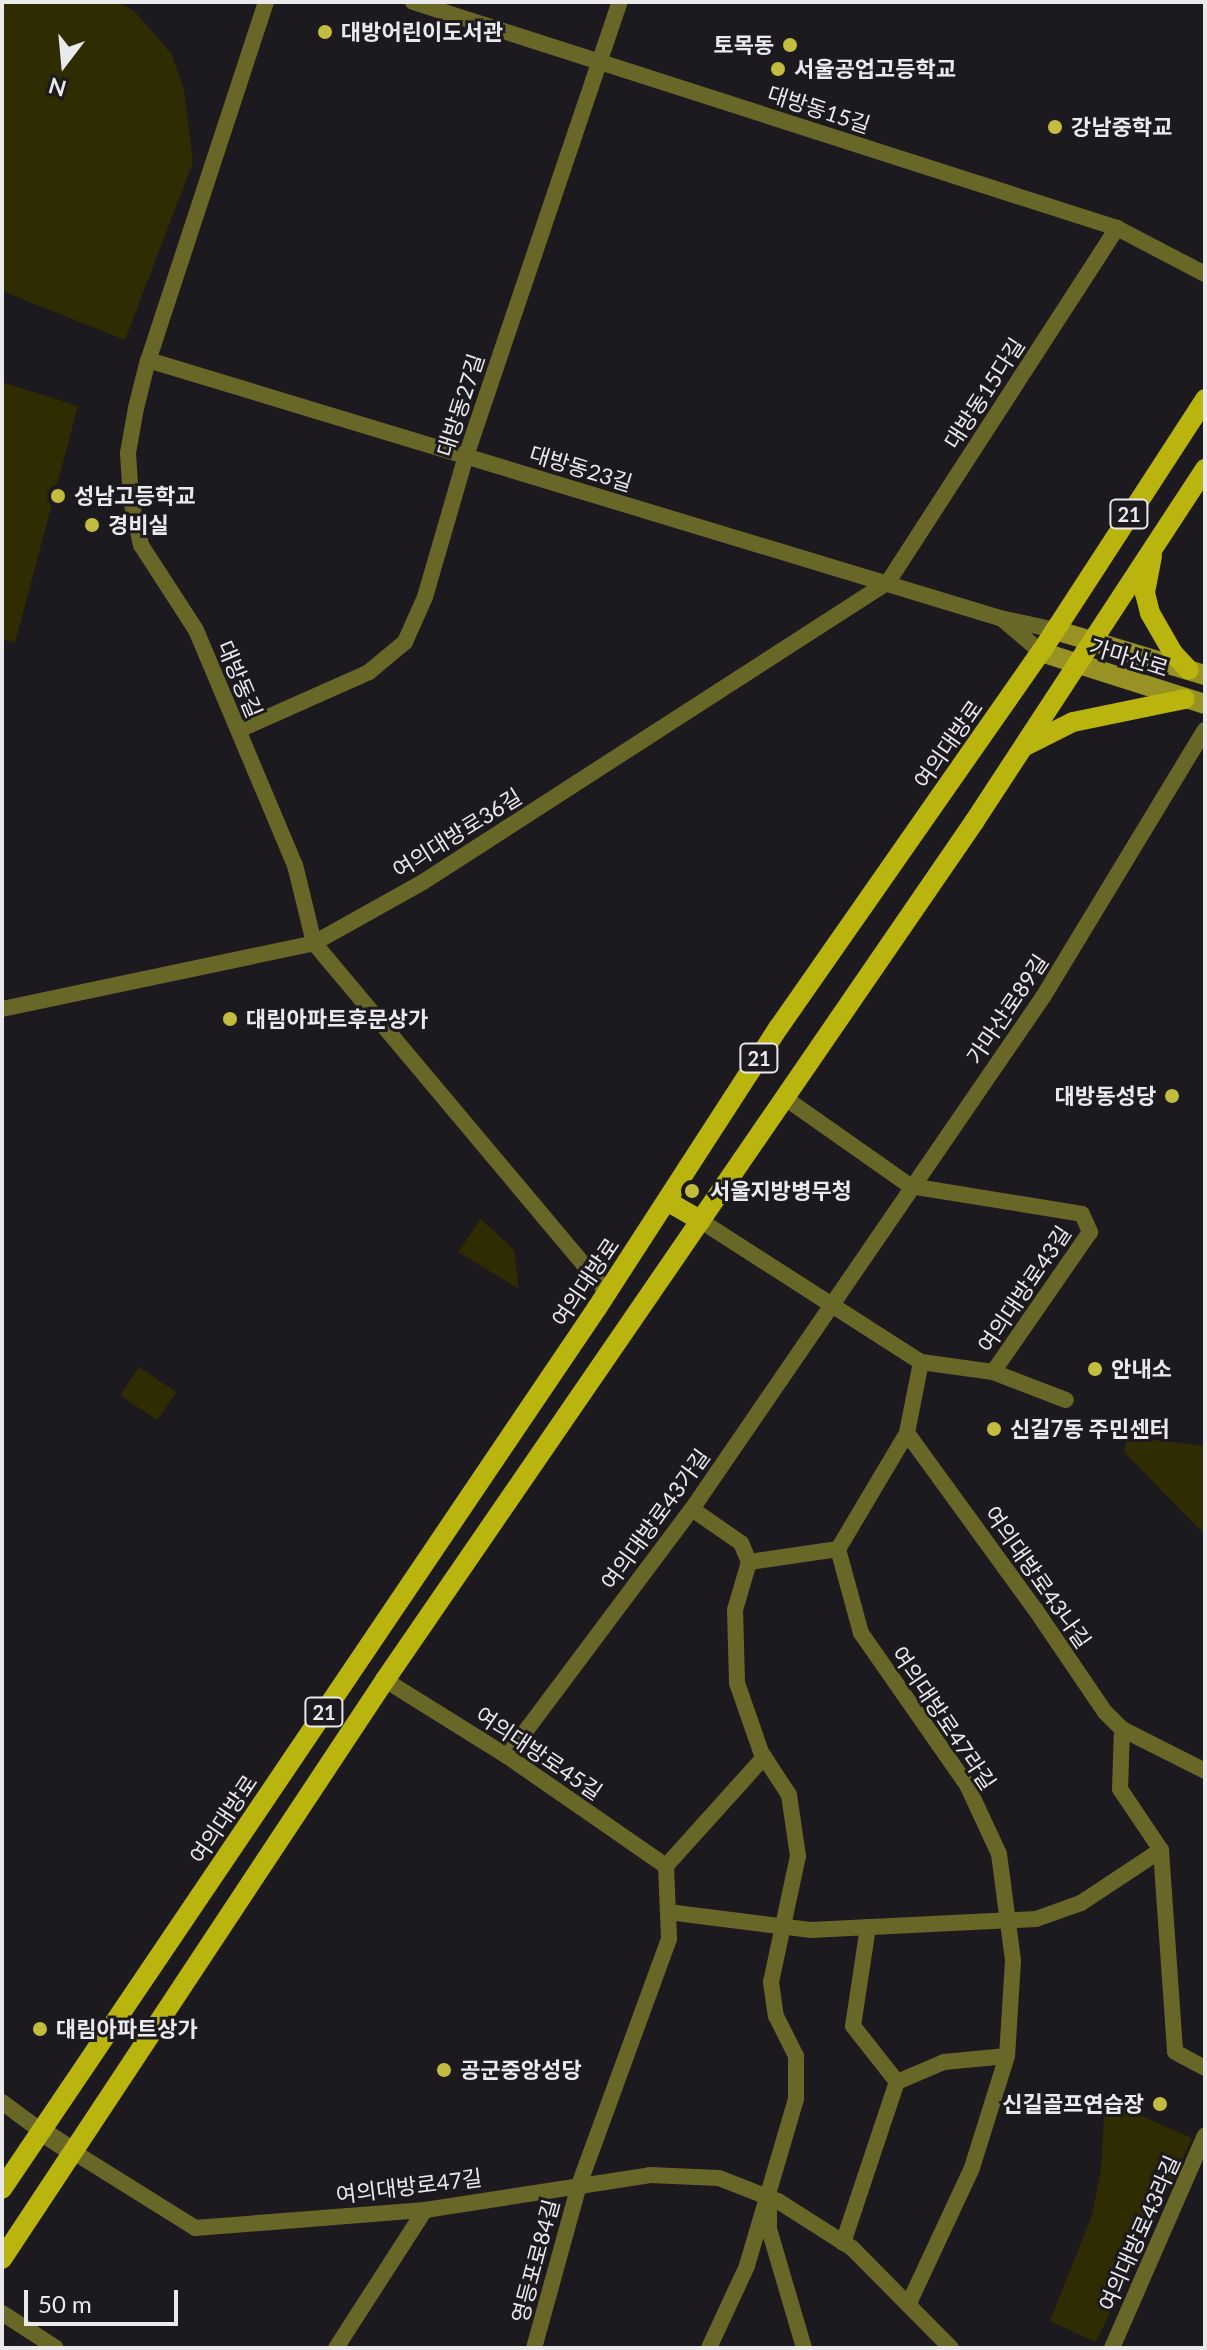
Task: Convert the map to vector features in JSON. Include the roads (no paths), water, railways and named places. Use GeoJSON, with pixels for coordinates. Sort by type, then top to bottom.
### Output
{"type":"FeatureCollection","features":[{"type":"Feature","properties":{"kind":"main road","name":"여의대방로"},"geometry":{"type":"LineString","coordinates":[[2,2189],[607,1292],[779,1027],[1041,652],[1205,399]]}},
{"type":"Feature","properties":{"kind":"main road"},"geometry":{"type":"LineString","coordinates":[[2,2259],[385,1680],[1023,747],[1205,469]]}},
{"type":"Feature","properties":{"kind":"main road"},"geometry":{"type":"LineString","coordinates":[[1156,541],[1145,593],[1150,613],[1173,653],[1197,673]]}},
{"type":"Feature","properties":{"kind":"main road","name":"가마산로"},"geometry":{"type":"LineString","coordinates":[[1055,630],[1197,673]]}},
{"type":"Feature","properties":{"kind":"main road","name":"가마산로"},"geometry":{"type":"LineString","coordinates":[[1041,652],[1205,704]]}},
{"type":"Feature","properties":{"kind":"main road"},"geometry":{"type":"LineString","coordinates":[[1023,747],[1073,722],[1185,699]]}},
{"type":"Feature","properties":{"kind":"main road"},"geometry":{"type":"LineString","coordinates":[[667,1201],[701,1221]]}},
{"type":"Feature","properties":{"kind":"main road"},"geometry":{"type":"LineString","coordinates":[[607,1292],[639,1311]]}},
{"type":"Feature","properties":{"kind":"street","name":"대방동길"},"geometry":{"type":"LineString","coordinates":[[266,2],[148,360],[128,453],[131,500],[141,545],[182,603],[239,730],[295,865],[314,943],[607,1292]]}},
{"type":"Feature","properties":{"kind":"street","name":"대방동15길"},"geometry":{"type":"LineString","coordinates":[[413,2],[599,59],[1117,228],[1205,274]]}},
{"type":"Feature","properties":{"kind":"street","name":"대방동27길"},"geometry":{"type":"LineString","coordinates":[[239,730],[369,672],[405,642],[425,597],[466,456],[620,2]]}},
{"type":"Feature","properties":{"kind":"street","name":"대방동15다길"},"geometry":{"type":"LineString","coordinates":[[888,582],[1117,228]]}},
{"type":"Feature","properties":{"kind":"street","name":"대방동23길"},"geometry":{"type":"LineString","coordinates":[[148,360],[1000,618],[1055,630]]}},
{"type":"Feature","properties":{"kind":"street","name":"여의대방로36길"},"geometry":{"type":"LineString","coordinates":[[2,1009],[314,943],[423,882],[888,582]]}},
{"type":"Feature","properties":{"kind":"street"},"geometry":{"type":"LineString","coordinates":[[1000,618],[1041,652]]}},
{"type":"Feature","properties":{"kind":"street","name":"가마산로89길"},"geometry":{"type":"LineString","coordinates":[[833,1305],[910,1186],[1057,977],[1205,730]]}},
{"type":"Feature","properties":{"kind":"street"},"geometry":{"type":"LineString","coordinates":[[785,1098],[910,1186]]}},
{"type":"Feature","properties":{"kind":"street","name":"여의대방로43길"},"geometry":{"type":"LineString","coordinates":[[701,1221],[921,1362],[993,1372],[1090,1232],[1082,1214],[910,1186]]}},
{"type":"Feature","properties":{"kind":"street","name":"여의대방로43가길"},"geometry":{"type":"LineString","coordinates":[[507,1756],[692,1509],[833,1305]]}},
{"type":"Feature","properties":{"kind":"street"},"geometry":{"type":"LineString","coordinates":[[749,1562],[838,1549],[907,1433],[921,1362]]}},
{"type":"Feature","properties":{"kind":"street"},"geometry":{"type":"LineString","coordinates":[[993,1372],[1066,1400]]}},
{"type":"Feature","properties":{"kind":"street","name":"여의대방로43나길"},"geometry":{"type":"LineString","coordinates":[[907,1433],[1035,1609],[1105,1712],[1122,1729],[1205,1771]]}},
{"type":"Feature","properties":{"kind":"street"},"geometry":{"type":"LineString","coordinates":[[692,1509],[741,1543],[749,1562],[735,1610],[737,1683],[764,1757],[789,1795],[798,1856],[771,1982],[776,2016],[796,2056],[796,2099],[747,2266],[709,2348]]}},
{"type":"Feature","properties":{"kind":"street","name":"여의대방로47라길"},"geometry":{"type":"LineString","coordinates":[[838,1549],[861,1633],[967,1785],[999,1854],[1013,1961],[1007,2056],[972,2168],[908,2305]]}},
{"type":"Feature","properties":{"kind":"street","name":"여의대방로45길"},"geometry":{"type":"LineString","coordinates":[[385,1680],[507,1756],[666,1866]]}},
{"type":"Feature","properties":{"kind":"street"},"geometry":{"type":"LineString","coordinates":[[1122,1729],[1120,1789],[1161,1850],[1175,2052],[1205,2068]]}},
{"type":"Feature","properties":{"kind":"street"},"geometry":{"type":"LineString","coordinates":[[579,2185],[669,1939],[666,1866],[764,1757]]}},
{"type":"Feature","properties":{"kind":"street"},"geometry":{"type":"LineString","coordinates":[[668,1912],[782,1928],[1036,1919],[1081,1903],[1161,1850]]}},
{"type":"Feature","properties":{"kind":"street"},"geometry":{"type":"LineString","coordinates":[[868,1927],[853,2026],[897,2082]]}},
{"type":"Feature","properties":{"kind":"street"},"geometry":{"type":"LineString","coordinates":[[843,2243],[897,2082],[944,2062],[1007,2056]]}},
{"type":"Feature","properties":{"kind":"street"},"geometry":{"type":"LineString","coordinates":[[2,2102],[72,2151]]}},
{"type":"Feature","properties":{"kind":"street","name":"여의대방로43라길"},"geometry":{"type":"LineString","coordinates":[[1112,2348],[1205,2135]]}},
{"type":"Feature","properties":{"kind":"street","name":"여의대방로47길"},"geometry":{"type":"LineString","coordinates":[[72,2151],[195,2228],[425,2210],[650,2175],[719,2178],[768,2197],[843,2243],[951,2348]]}},
{"type":"Feature","properties":{"kind":"street","name":"영등포로84길"},"geometry":{"type":"LineString","coordinates":[[534,2348],[579,2185]]}},
{"type":"Feature","properties":{"kind":"street"},"geometry":{"type":"LineString","coordinates":[[768,2197],[769,2229],[804,2348]]}},
{"type":"Feature","properties":{"kind":"street"},"geometry":{"type":"LineString","coordinates":[[336,2348],[425,2210]]}},
{"type":"Feature","properties":{"kind":"street"},"geometry":{"type":"LineString","coordinates":[[2,2313],[56,2348]]}},
{"type":"Feature","properties":{"kind":"place","name":"대방어린이도서관"},"geometry":{"type":"Point","coordinates":[325,32]}},
{"type":"Feature","properties":{"kind":"place","name":"토목동"},"geometry":{"type":"Point","coordinates":[790,45]}},
{"type":"Feature","properties":{"kind":"place","name":"서울공업고등학교"},"geometry":{"type":"Point","coordinates":[778,69]}},
{"type":"Feature","properties":{"kind":"place","name":"강남중학교"},"geometry":{"type":"Point","coordinates":[1055,127]}},
{"type":"Feature","properties":{"kind":"place","name":"성남고등학교"},"geometry":{"type":"Point","coordinates":[58,496]}},
{"type":"Feature","properties":{"kind":"place","name":"경비실"},"geometry":{"type":"Point","coordinates":[92,525]}},
{"type":"Feature","properties":{"kind":"place","name":"대림아파트후문상가"},"geometry":{"type":"Point","coordinates":[230,1019]}},
{"type":"Feature","properties":{"kind":"place","name":"대방동성당"},"geometry":{"type":"Point","coordinates":[1172,1096]}},
{"type":"Feature","properties":{"kind":"place","name":"서울지방병무청"},"geometry":{"type":"Point","coordinates":[692,1191]}},
{"type":"Feature","properties":{"kind":"place","name":"안내소"},"geometry":{"type":"Point","coordinates":[1095,1369]}},
{"type":"Feature","properties":{"kind":"place","name":"신길7동 주민센터"},"geometry":{"type":"Point","coordinates":[994,1429]}},
{"type":"Feature","properties":{"kind":"place","name":"대림아파트상가"},"geometry":{"type":"Point","coordinates":[40,2029]}},
{"type":"Feature","properties":{"kind":"place","name":"공군중앙성당"},"geometry":{"type":"Point","coordinates":[444,2070]}},
{"type":"Feature","properties":{"kind":"place","name":"신길골프연습장"},"geometry":{"type":"Point","coordinates":[1160,2104]}}]}
